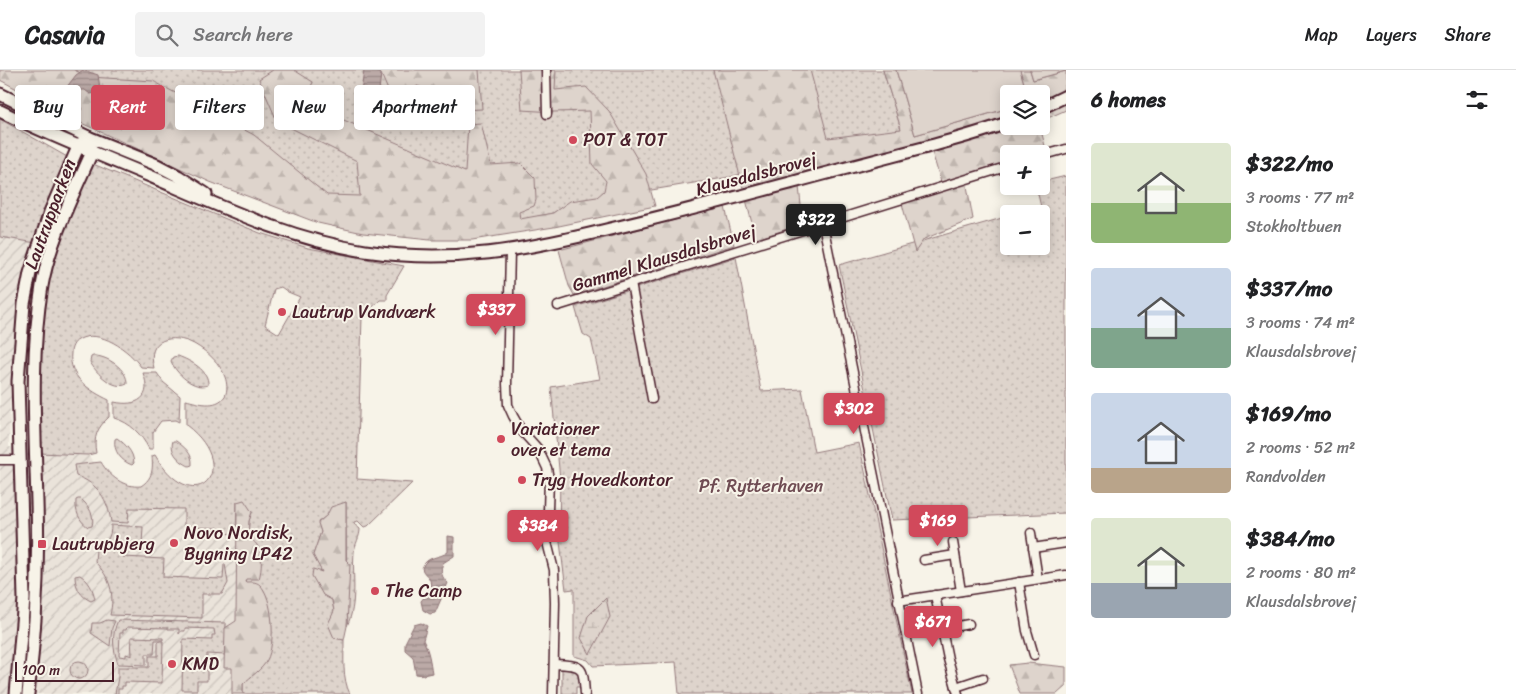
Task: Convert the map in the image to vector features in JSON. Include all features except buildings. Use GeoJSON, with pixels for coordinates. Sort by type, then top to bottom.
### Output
{"type":"FeatureCollection","features":[{"type":"Feature","properties":{"kind":"street"},"geometry":{"type":"LineString","coordinates":[[546,70],[547,114]]}},
{"type":"Feature","properties":{"kind":"street","name":"Klausdalsbrovej"},"geometry":{"type":"LineString","coordinates":[[0,94],[88,137],[157,165],[178,176],[232,211]]}},
{"type":"Feature","properties":{"kind":"street"},"geometry":{"type":"LineString","coordinates":[[1050,104],[1066,96]]}},
{"type":"Feature","properties":{"kind":"street","name":"Klausdalsbrovej"},"geometry":{"type":"LineString","coordinates":[[0,111],[78,147],[290,233],[321,242],[366,251],[438,257],[510,251],[556,242],[645,221],[961,138],[1000,125]]}},
{"type":"Feature","properties":{"kind":"street","name":"Lautrupparken"},"geometry":{"type":"LineString","coordinates":[[16,694],[24,599],[18,381],[21,331],[30,273],[47,221],[78,147],[88,137]]}},
{"type":"Feature","properties":{"kind":"street","name":"Lautrupparken"},"geometry":{"type":"LineString","coordinates":[[28,694],[38,566],[34,371],[37,320],[42,284],[58,232],[92,152],[88,137]]}},
{"type":"Feature","properties":{"kind":"street"},"geometry":{"type":"LineString","coordinates":[[1050,153],[1066,149]]}},
{"type":"Feature","properties":{"kind":"street","name":"Gammel Klausdalsbrovej"},"geometry":{"type":"LineString","coordinates":[[558,306],[1000,169]]}},
{"type":"Feature","properties":{"kind":"street"},"geometry":{"type":"LineString","coordinates":[[823,224],[918,694]]}},
{"type":"Feature","properties":{"kind":"street"},"geometry":{"type":"LineString","coordinates":[[510,251],[508,399],[513,416],[521,430],[538,448],[547,468],[549,479],[547,542],[554,570],[553,694]]}},
{"type":"Feature","properties":{"kind":"street"},"geometry":{"type":"LineString","coordinates":[[631,283],[652,399]]}},
{"type":"Feature","properties":{"kind":"street"},"geometry":{"type":"LineString","coordinates":[[0,460],[35,460]]}},
{"type":"Feature","properties":{"kind":"street"},"geometry":{"type":"LineString","coordinates":[[1031,533],[1038,579]]}},
{"type":"Feature","properties":{"kind":"street"},"geometry":{"type":"LineString","coordinates":[[954,542],[961,591]]}},
{"type":"Feature","properties":{"kind":"street"},"geometry":{"type":"LineString","coordinates":[[1033,548],[1066,543]]}},
{"type":"Feature","properties":{"kind":"street"},"geometry":{"type":"LineString","coordinates":[[924,560],[956,556]]}},
{"type":"Feature","properties":{"kind":"street"},"geometry":{"type":"LineString","coordinates":[[898,601],[1066,575]]}},
{"type":"Feature","properties":{"kind":"street"},"geometry":{"type":"LineString","coordinates":[[1019,582],[1034,655]]}},
{"type":"Feature","properties":{"kind":"street"},"geometry":{"type":"LineString","coordinates":[[935,596],[941,630],[957,691],[984,678]]}},
{"type":"Feature","properties":{"kind":"street"},"geometry":{"type":"LineString","coordinates":[[941,630],[969,624]]}},
{"type":"Feature","properties":{"kind":"street"},"geometry":{"type":"LineString","coordinates":[[554,664],[581,668],[584,672],[585,694]]}},
{"type":"Feature","properties":{"kind":"shaded area"},"geometry":{"type":"Polygon","coordinates":[[[83,70],[98,75],[100,85],[91,85],[90,94],[85,90],[81,90],[81,85],[68,85],[76,75],[83,70]]]}},
{"type":"Feature","properties":{"kind":"shaded area"},"geometry":{"type":"Polygon","coordinates":[[[364,70],[376,70],[381,74],[380,85],[362,85],[364,70]]]}},
{"type":"Feature","properties":{"kind":"shaded area"},"geometry":{"type":"Polygon","coordinates":[[[0,237],[36,243],[16,337],[10,407],[9,447],[38,453],[88,455],[129,508],[184,509],[184,527],[219,528],[219,533],[236,534],[236,621],[226,628],[224,667],[232,668],[232,694],[0,694],[0,237]]]}},
{"type":"Feature","properties":{"kind":"shaded area"},"geometry":{"type":"Polygon","coordinates":[[[448,536],[454,537],[454,556],[443,563],[441,571],[448,583],[435,613],[430,614],[423,610],[421,601],[431,584],[422,568],[430,559],[448,552],[448,536]]]}},
{"type":"Feature","properties":{"kind":"shaded area"},"geometry":{"type":"Polygon","coordinates":[[[421,623],[427,626],[423,640],[428,652],[432,673],[423,675],[416,674],[413,657],[405,650],[405,643],[414,625],[421,623]]]}},
{"type":"Feature","properties":{"kind":"green space"},"geometry":{"type":"Polygon","coordinates":[[[0,70],[74,70],[90,77],[153,81],[160,85],[91,85],[91,127],[81,123],[81,85],[15,85],[15,88],[0,80],[0,70]]]}},
{"type":"Feature","properties":{"kind":"green space"},"geometry":{"type":"Polygon","coordinates":[[[74,70],[883,70],[901,129],[730,177],[567,204],[553,213],[520,220],[362,214],[194,130],[264,130],[264,85],[175,85],[175,120],[165,116],[165,85],[104,85],[74,70]]]}},
{"type":"Feature","properties":{"kind":"green space"},"geometry":{"type":"Polygon","coordinates":[[[273,70],[294,70],[313,82],[312,85],[274,85],[274,114],[264,91],[264,85],[262,85],[259,79],[273,70]]]}},
{"type":"Feature","properties":{"kind":"green space"},"geometry":{"type":"Polygon","coordinates":[[[376,70],[479,70],[482,109],[475,109],[475,85],[386,85],[381,74],[376,70]]]}},
{"type":"Feature","properties":{"kind":"green space"},"geometry":{"type":"Polygon","coordinates":[[[519,70],[556,70],[555,90],[586,87],[609,111],[646,174],[655,206],[554,227],[472,240],[430,240],[363,233],[318,223],[210,182],[96,130],[165,130],[165,87],[175,93],[175,130],[245,130],[254,135],[327,195],[360,196],[357,161],[295,130],[344,130],[344,120],[354,124],[354,130],[367,130],[465,172],[468,130],[475,130],[475,123],[481,123],[491,165],[520,163],[535,178],[536,200],[534,206],[519,212],[520,219],[553,213],[570,201],[597,197],[604,191],[606,181],[592,164],[590,111],[554,112],[522,110],[519,70]]]}},
{"type":"Feature","properties":{"kind":"green space"},"geometry":{"type":"Polygon","coordinates":[[[713,70],[810,70],[828,138],[901,129],[883,70],[896,70],[915,135],[1000,111],[1000,135],[1042,135],[1045,145],[1000,145],[1000,165],[965,175],[973,219],[924,239],[915,252],[901,200],[941,182],[929,142],[798,177],[803,224],[756,239],[713,70]]]}},
{"type":"Feature","properties":{"kind":"green space"},"geometry":{"type":"Polygon","coordinates":[[[896,70],[1020,70],[1024,85],[1000,85],[1000,111],[915,135],[896,70]]]}},
{"type":"Feature","properties":{"kind":"green space"},"geometry":{"type":"Polygon","coordinates":[[[1020,70],[1030,70],[1033,80],[1066,71],[1066,94],[1050,106],[1050,85],[1024,85],[1020,70]]]}},
{"type":"Feature","properties":{"kind":"green space"},"geometry":{"type":"Polygon","coordinates":[[[1030,70],[1066,70],[1066,71],[1033,80],[1030,70]]]}},
{"type":"Feature","properties":{"kind":"green space"},"geometry":{"type":"Polygon","coordinates":[[[1066,100],[1066,110],[1050,117],[1050,109],[1066,100]]]}},
{"type":"Feature","properties":{"kind":"green space"},"geometry":{"type":"Polygon","coordinates":[[[0,119],[15,127],[15,130],[19,130],[69,158],[36,243],[0,237],[0,119]]]}},
{"type":"Feature","properties":{"kind":"green space"},"geometry":{"type":"Polygon","coordinates":[[[93,164],[260,233],[308,248],[404,266],[387,295],[387,300],[380,300],[362,317],[357,479],[412,483],[368,526],[364,527],[358,521],[354,522],[360,529],[354,552],[354,590],[347,626],[346,502],[318,522],[321,532],[313,555],[323,572],[323,595],[332,600],[334,638],[344,640],[345,675],[350,694],[243,694],[243,684],[250,677],[245,582],[249,521],[252,512],[237,502],[236,534],[218,533],[218,528],[184,527],[184,509],[129,508],[128,523],[111,522],[110,514],[101,493],[90,483],[76,476],[74,465],[101,462],[108,472],[123,483],[141,486],[150,476],[152,456],[155,455],[170,475],[185,485],[197,486],[207,481],[212,471],[211,457],[203,441],[186,425],[186,400],[207,404],[217,403],[225,396],[227,386],[220,367],[204,351],[186,341],[170,339],[157,344],[152,358],[154,368],[141,367],[122,348],[104,339],[95,336],[78,340],[71,351],[73,369],[88,388],[109,400],[109,417],[101,425],[97,433],[95,442],[96,453],[88,455],[38,453],[37,367],[47,286],[62,231],[93,164]],[[281,287],[274,289],[265,325],[279,334],[300,297],[281,287]]]}},
{"type":"Feature","properties":{"kind":"green space"},"geometry":{"type":"Polygon","coordinates":[[[1066,176],[1066,513],[892,520],[839,265],[1000,219],[1000,255],[1050,255],[1050,205],[1041,205],[1038,195],[1050,195],[1050,180],[1066,176]]]}},
{"type":"Feature","properties":{"kind":"green space"},"geometry":{"type":"Polygon","coordinates":[[[725,207],[734,245],[574,295],[569,286],[559,250],[725,207]]]}},
{"type":"Feature","properties":{"kind":"green space","name":"Pf. Rytterhaven"},"geometry":{"type":"Polygon","coordinates":[[[736,257],[761,391],[802,389],[814,452],[859,443],[912,694],[679,694],[676,662],[593,666],[588,660],[574,656],[574,589],[566,590],[559,534],[560,479],[551,387],[600,379],[591,339],[583,334],[575,307],[736,257]]]}},
{"type":"Feature","properties":{"kind":"green space"},"geometry":{"type":"Polygon","coordinates":[[[93,356],[110,360],[120,368],[124,373],[127,384],[122,386],[106,380],[90,362],[93,356]]]}},
{"type":"Feature","properties":{"kind":"green space"},"geometry":{"type":"Polygon","coordinates":[[[178,356],[198,367],[206,375],[208,385],[203,386],[191,383],[181,376],[171,361],[173,357],[178,356]]]}},
{"type":"Feature","properties":{"kind":"green space"},"geometry":{"type":"Polygon","coordinates":[[[143,373],[157,373],[163,382],[180,396],[179,422],[175,420],[161,421],[153,432],[153,449],[149,449],[139,434],[130,426],[114,418],[114,402],[130,403],[141,399],[146,389],[143,373]]]}},
{"type":"Feature","properties":{"kind":"green space"},"geometry":{"type":"Polygon","coordinates":[[[117,438],[131,452],[134,463],[132,465],[121,458],[115,448],[115,439],[117,438]]]}},
{"type":"Feature","properties":{"kind":"green space"},"geometry":{"type":"Polygon","coordinates":[[[173,441],[176,441],[187,451],[191,457],[192,465],[189,466],[176,456],[172,445],[173,441]]]}},
{"type":"Feature","properties":{"kind":"green space"},"geometry":{"type":"Polygon","coordinates":[[[81,499],[91,511],[92,526],[88,527],[80,519],[76,508],[76,500],[81,499]]]}},
{"type":"Feature","properties":{"kind":"green space"},"geometry":{"type":"Polygon","coordinates":[[[244,500],[252,512],[248,536],[259,549],[261,562],[259,579],[246,579],[245,582],[253,582],[260,585],[268,600],[272,621],[272,643],[265,664],[243,684],[243,694],[232,694],[232,668],[224,668],[225,628],[236,621],[237,502],[244,500]]]}},
{"type":"Feature","properties":{"kind":"green space"},"geometry":{"type":"Polygon","coordinates":[[[346,502],[346,560],[350,564],[347,626],[344,640],[334,638],[328,624],[334,611],[332,600],[323,595],[312,576],[313,569],[322,572],[313,555],[321,532],[318,523],[327,515],[331,507],[346,502]]]}},
{"type":"Feature","properties":{"kind":"green space"},"geometry":{"type":"Polygon","coordinates":[[[111,525],[143,527],[142,544],[123,543],[123,557],[164,559],[163,577],[223,579],[225,564],[228,583],[222,594],[202,594],[202,618],[110,615],[112,600],[110,586],[95,562],[96,549],[108,540],[111,525]]]}},
{"type":"Feature","properties":{"kind":"green space"},"geometry":{"type":"Polygon","coordinates":[[[80,575],[90,586],[95,599],[91,601],[87,599],[79,591],[75,576],[80,575]]]}},
{"type":"Feature","properties":{"kind":"green space"},"geometry":{"type":"Polygon","coordinates":[[[606,598],[610,617],[590,654],[581,638],[588,616],[606,598]]]}},
{"type":"Feature","properties":{"kind":"green space"},"geometry":{"type":"Polygon","coordinates":[[[107,620],[115,621],[112,628],[110,646],[91,633],[92,623],[100,623],[107,620]]]}},
{"type":"Feature","properties":{"kind":"green space"},"geometry":{"type":"Polygon","coordinates":[[[118,620],[226,623],[225,655],[207,654],[207,681],[197,681],[197,690],[182,690],[183,639],[212,640],[212,635],[215,635],[214,629],[185,628],[185,631],[181,631],[179,634],[179,629],[127,627],[126,630],[123,630],[123,633],[120,633],[119,656],[126,657],[126,654],[132,656],[131,637],[163,638],[163,640],[155,640],[154,654],[146,654],[146,665],[118,664],[115,653],[114,631],[118,620]]]}},
{"type":"Feature","properties":{"kind":"green space"},"geometry":{"type":"Polygon","coordinates":[[[163,641],[162,683],[125,682],[125,686],[122,686],[122,689],[118,689],[118,694],[115,694],[118,667],[149,667],[149,656],[158,656],[158,642],[163,641]]]}},
{"type":"Feature","properties":{"kind":"green space"},"geometry":{"type":"Polygon","coordinates":[[[79,661],[85,664],[88,670],[85,676],[79,679],[73,676],[70,670],[73,664],[79,661]]]}},
{"type":"Feature","properties":{"kind":"green space"},"geometry":{"type":"Polygon","coordinates":[[[1028,663],[1066,667],[1066,686],[1057,694],[1020,694],[1009,665],[1028,663]]]}},
{"type":"Feature","properties":{"kind":"green space"},"geometry":{"type":"Polygon","coordinates":[[[562,669],[575,670],[579,674],[581,687],[576,687],[576,694],[562,694],[562,669]]]}},
{"type":"Feature","properties":{"kind":"place","name":"POT & TOT"},"geometry":{"type":"Point","coordinates":[573,140]}},
{"type":"Feature","properties":{"kind":"place","name":"Lautrup Vandværk"},"geometry":{"type":"Point","coordinates":[282,312]}},
{"type":"Feature","properties":{"kind":"place","name":"Variationer over et tema"},"geometry":{"type":"Point","coordinates":[501,439]}},
{"type":"Feature","properties":{"kind":"place","name":"Tryg Hovedkontor"},"geometry":{"type":"Point","coordinates":[522,480]}},
{"type":"Feature","properties":{"kind":"place","name":"Novo Nordisk, Bygning LP42"},"geometry":{"type":"Point","coordinates":[174,543]}},
{"type":"Feature","properties":{"kind":"place","name":"Lautrupbjerg"},"geometry":{"type":"Point","coordinates":[42,544]}},
{"type":"Feature","properties":{"kind":"place","name":"The Camp"},"geometry":{"type":"Point","coordinates":[375,591]}},
{"type":"Feature","properties":{"kind":"place","name":"KMD"},"geometry":{"type":"Point","coordinates":[172,664]}}]}
